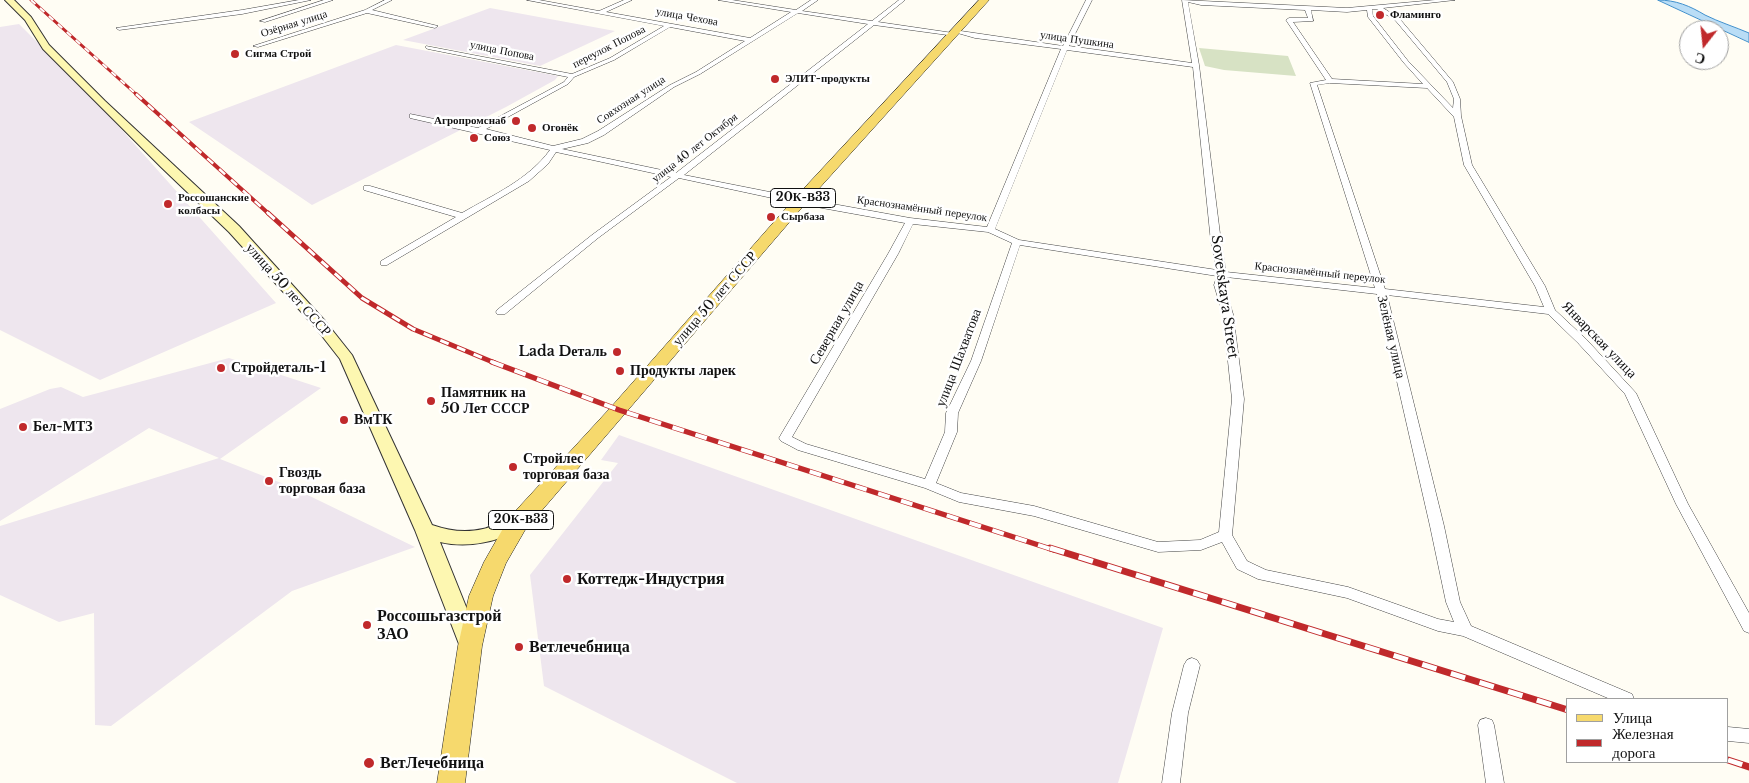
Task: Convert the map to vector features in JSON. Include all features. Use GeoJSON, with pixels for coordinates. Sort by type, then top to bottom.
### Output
{"type":"FeatureCollection","features":[{"type":"Feature","properties":{"kind":"main road","name":"улица 50 лет СССР"},"geometry":{"type":"LineString","coordinates":[[451,783],[470,646],[481,596],[496,562],[517,524],[619,410],[800,201],[984,0]]}},
{"type":"Feature","properties":{"kind":"street","name":"улица 50 лет СССР"},"geometry":{"type":"LineString","coordinates":[[9,0],[28,18],[46,46],[165,165],[234,229],[320,324],[347,358],[425,530],[457,608],[470,646]]}},
{"type":"Feature","properties":{"kind":"street"},"geometry":{"type":"LineString","coordinates":[[191,15],[274,0]]}},
{"type":"Feature","properties":{"kind":"street","name":"Озёрная улица"},"geometry":{"type":"LineString","coordinates":[[119,28],[242,12],[308,0]]}},
{"type":"Feature","properties":{"kind":"street","name":"Озёрная улица"},"geometry":{"type":"LineString","coordinates":[[263,21],[330,0]]}},
{"type":"Feature","properties":{"kind":"street","name":"Озёрная улица"},"geometry":{"type":"LineString","coordinates":[[256,46],[367,12],[390,0]]}},
{"type":"Feature","properties":{"kind":"street","name":"улица Чехова"},"geometry":{"type":"LineString","coordinates":[[530,0],[752,40]]}},
{"type":"Feature","properties":{"kind":"street"},"geometry":{"type":"LineString","coordinates":[[600,12],[629,0]]}},
{"type":"Feature","properties":{"kind":"street","name":"улица Пушкина"},"geometry":{"type":"LineString","coordinates":[[721,0],[873,23],[1196,65]]}},
{"type":"Feature","properties":{"kind":"street","name":"Совхозная улица"},"geometry":{"type":"LineString","coordinates":[[555,148],[585,141],[601,133],[672,86],[752,40],[815,0]]}},
{"type":"Feature","properties":{"kind":"street","name":"улица 40 лет Октября"},"geometry":{"type":"LineString","coordinates":[[501,312],[600,232],[653,195],[902,0]]}},
{"type":"Feature","properties":{"kind":"street"},"geometry":{"type":"LineString","coordinates":[[990,230],[1065,48],[1089,0]]}},
{"type":"Feature","properties":{"kind":"street"},"geometry":{"type":"LineString","coordinates":[[1185,0],[1201,3],[1348,10],[1452,0]]}},
{"type":"Feature","properties":{"kind":"street","name":"Sovetskaya Street"},"geometry":{"type":"LineString","coordinates":[[1185,0],[1196,65],[1216,242],[1222,274],[1219,285],[1228,314],[1238,399],[1225,534]]}},
{"type":"Feature","properties":{"kind":"street"},"geometry":{"type":"LineString","coordinates":[[1371,8],[1427,86],[1457,116]]}},
{"type":"Feature","properties":{"kind":"street","name":"Январская улица"},"geometry":{"type":"LineString","coordinates":[[1371,8],[1385,10],[1397,20],[1450,82],[1457,99],[1457,116],[1468,165],[1540,286],[1551,311],[1630,393],[1682,504],[1749,628]]}},
{"type":"Feature","properties":{"kind":"street"},"geometry":{"type":"LineString","coordinates":[[1308,9],[1311,20],[1289,20],[1330,81],[1427,86]]}},
{"type":"Feature","properties":{"kind":"street","name":"Озёрная улица"},"geometry":{"type":"LineString","coordinates":[[367,12],[434,26]]}},
{"type":"Feature","properties":{"kind":"street","name":"переулок Попова"},"geometry":{"type":"LineString","coordinates":[[479,130],[566,83],[572,76],[612,59],[670,26]]}},
{"type":"Feature","properties":{"kind":"street","name":"улица Попова"},"geometry":{"type":"LineString","coordinates":[[428,47],[572,76]]}},
{"type":"Feature","properties":{"kind":"street","name":"Зелёная улица"},"geometry":{"type":"LineString","coordinates":[[1330,81],[1313,83],[1380,291],[1438,526],[1453,602],[1465,630]]}},
{"type":"Feature","properties":{"kind":"street","name":"Краснознамённый переулок"},"geometry":{"type":"LineString","coordinates":[[413,116],[583,156],[800,201],[910,221],[990,230],[1017,242],[1222,274],[1551,311]]}},
{"type":"Feature","properties":{"kind":"street"},"geometry":{"type":"LineString","coordinates":[[384,263],[526,179],[545,162],[555,148]]}},
{"type":"Feature","properties":{"kind":"street"},"geometry":{"type":"LineString","coordinates":[[367,188],[462,216]]}},
{"type":"Feature","properties":{"kind":"street","name":"Северная улица"},"geometry":{"type":"LineString","coordinates":[[910,221],[893,254],[785,438],[802,447],[929,485]]}},
{"type":"Feature","properties":{"kind":"street","name":"улица Шахватова"},"geometry":{"type":"LineString","coordinates":[[929,485],[951,432],[952,413],[976,361],[1017,242]]}},
{"type":"Feature","properties":{"kind":"street"},"geometry":{"type":"LineString","coordinates":[[929,485],[959,497],[1034,511],[1158,547],[1200,545],[1225,534],[1242,565],[1263,575],[1348,593],[1438,625],[1465,630],[1624,698]]}},
{"type":"Feature","properties":{"kind":"street"},"geometry":{"type":"LineString","coordinates":[[425,530],[458,539],[473,539],[497,534],[517,524]]}},
{"type":"Feature","properties":{"kind":"street"},"geometry":{"type":"LineString","coordinates":[[1171,783],[1180,713],[1192,665]]}},
{"type":"Feature","properties":{"kind":"street"},"geometry":{"type":"LineString","coordinates":[[1486,726],[1495,783]]}},
{"type":"Feature","properties":{"kind":"street"},"geometry":{"type":"LineString","coordinates":[[1729,734],[1749,736]]}},
{"type":"Feature","properties":{"kind":"shaded area"},"geometry":{"type":"Polygon","coordinates":[[[490,8],[615,31],[540,66],[403,40],[490,8]]]}},
{"type":"Feature","properties":{"kind":"shaded area"},"geometry":{"type":"Polygon","coordinates":[[[19,24],[96,101],[276,303],[100,380],[0,330],[0,27],[19,24]]]}},
{"type":"Feature","properties":{"kind":"shaded area"},"geometry":{"type":"Polygon","coordinates":[[[396,45],[558,76],[555,80],[506,107],[312,205],[189,122],[396,45]]]}},
{"type":"Feature","properties":{"kind":"shaded area"},"geometry":{"type":"Polygon","coordinates":[[[229,358],[321,388],[220,459],[289,486],[415,547],[292,591],[111,726],[95,725],[94,613],[59,622],[0,595],[0,526],[219,458],[149,428],[0,521],[0,409],[50,389],[61,387],[83,397],[229,358]]]}},
{"type":"Feature","properties":{"kind":"shaded area"},"geometry":{"type":"Polygon","coordinates":[[[619,435],[1163,628],[1118,783],[737,783],[544,686],[530,575],[618,463],[601,460],[619,435]]]}},
{"type":"Feature","properties":{"kind":"green space"},"geometry":{"type":"Polygon","coordinates":[[[1199,48],[1288,56],[1296,76],[1224,70],[1205,66],[1199,48]]]}},
{"type":"Feature","properties":{"kind":"water"},"geometry":{"type":"Polygon","coordinates":[[[1658,0],[1683,4],[1716,20],[1701,20],[1658,0]]]}},
{"type":"Feature","properties":{"kind":"water"},"geometry":{"type":"Polygon","coordinates":[[[1729,25],[1749,33],[1749,42],[1729,33],[1729,25]]]}},
{"type":"Feature","properties":{"kind":"railway"},"geometry":{"type":"LineString","coordinates":[[31,0],[137,95]]}},
{"type":"Feature","properties":{"kind":"railway"},"geometry":{"type":"LineString","coordinates":[[136,94],[269,214]]}},
{"type":"Feature","properties":{"kind":"railway"},"geometry":{"type":"LineString","coordinates":[[268,213],[362,298],[413,329],[495,363]]}},
{"type":"Feature","properties":{"kind":"railway"},"geometry":{"type":"LineString","coordinates":[[492,362],[619,410],[1054,550]]}},
{"type":"Feature","properties":{"kind":"railway"},"geometry":{"type":"LineString","coordinates":[[1050,548],[1566,709]]}},
{"type":"Feature","properties":{"kind":"railway"},"geometry":{"type":"LineString","coordinates":[[1729,760],[1749,767]]}},
{"type":"Feature","properties":{"kind":"place","name":"Фламинго"},"geometry":{"type":"Point","coordinates":[1380,15]}},
{"type":"Feature","properties":{"kind":"place","name":"Сигма Строй"},"geometry":{"type":"Point","coordinates":[235,54]}},
{"type":"Feature","properties":{"kind":"place","name":"ЭЛИТ-продукты"},"geometry":{"type":"Point","coordinates":[775,79]}},
{"type":"Feature","properties":{"kind":"place","name":"Агропромснаб"},"geometry":{"type":"Point","coordinates":[516,121]}},
{"type":"Feature","properties":{"kind":"place","name":"Огонёк"},"geometry":{"type":"Point","coordinates":[532,128]}},
{"type":"Feature","properties":{"kind":"place","name":"Союз"},"geometry":{"type":"Point","coordinates":[474,138]}},
{"type":"Feature","properties":{"kind":"place","name":"Россошанские колбасы"},"geometry":{"type":"Point","coordinates":[168,204]}},
{"type":"Feature","properties":{"kind":"place","name":"Сырбаза"},"geometry":{"type":"Point","coordinates":[771,217]}},
{"type":"Feature","properties":{"kind":"place","name":"Lada Dеталь"},"geometry":{"type":"Point","coordinates":[617,352]}},
{"type":"Feature","properties":{"kind":"place","name":"Стройдеталь-1"},"geometry":{"type":"Point","coordinates":[221,368]}},
{"type":"Feature","properties":{"kind":"place","name":"Продукты ларек"},"geometry":{"type":"Point","coordinates":[620,371]}},
{"type":"Feature","properties":{"kind":"place","name":"Памятник на 50 Лет СССР"},"geometry":{"type":"Point","coordinates":[431,401]}},
{"type":"Feature","properties":{"kind":"place","name":"ВмТК"},"geometry":{"type":"Point","coordinates":[344,420]}},
{"type":"Feature","properties":{"kind":"place","name":"Бел-МТЗ"},"geometry":{"type":"Point","coordinates":[23,427]}},
{"type":"Feature","properties":{"kind":"place","name":"Стройлес торговая база"},"geometry":{"type":"Point","coordinates":[513,467]}},
{"type":"Feature","properties":{"kind":"place","name":"Гвоздь торговая база"},"geometry":{"type":"Point","coordinates":[269,481]}},
{"type":"Feature","properties":{"kind":"place","name":"Коттедж-Индустрия"},"geometry":{"type":"Point","coordinates":[567,579]}},
{"type":"Feature","properties":{"kind":"place","name":"Россошьгазстрой ЗАО"},"geometry":{"type":"Point","coordinates":[367,625]}},
{"type":"Feature","properties":{"kind":"place","name":"Ветлечебница"},"geometry":{"type":"Point","coordinates":[519,647]}},
{"type":"Feature","properties":{"kind":"place","name":"ВетЛечебница"},"geometry":{"type":"Point","coordinates":[369,763]}}]}
